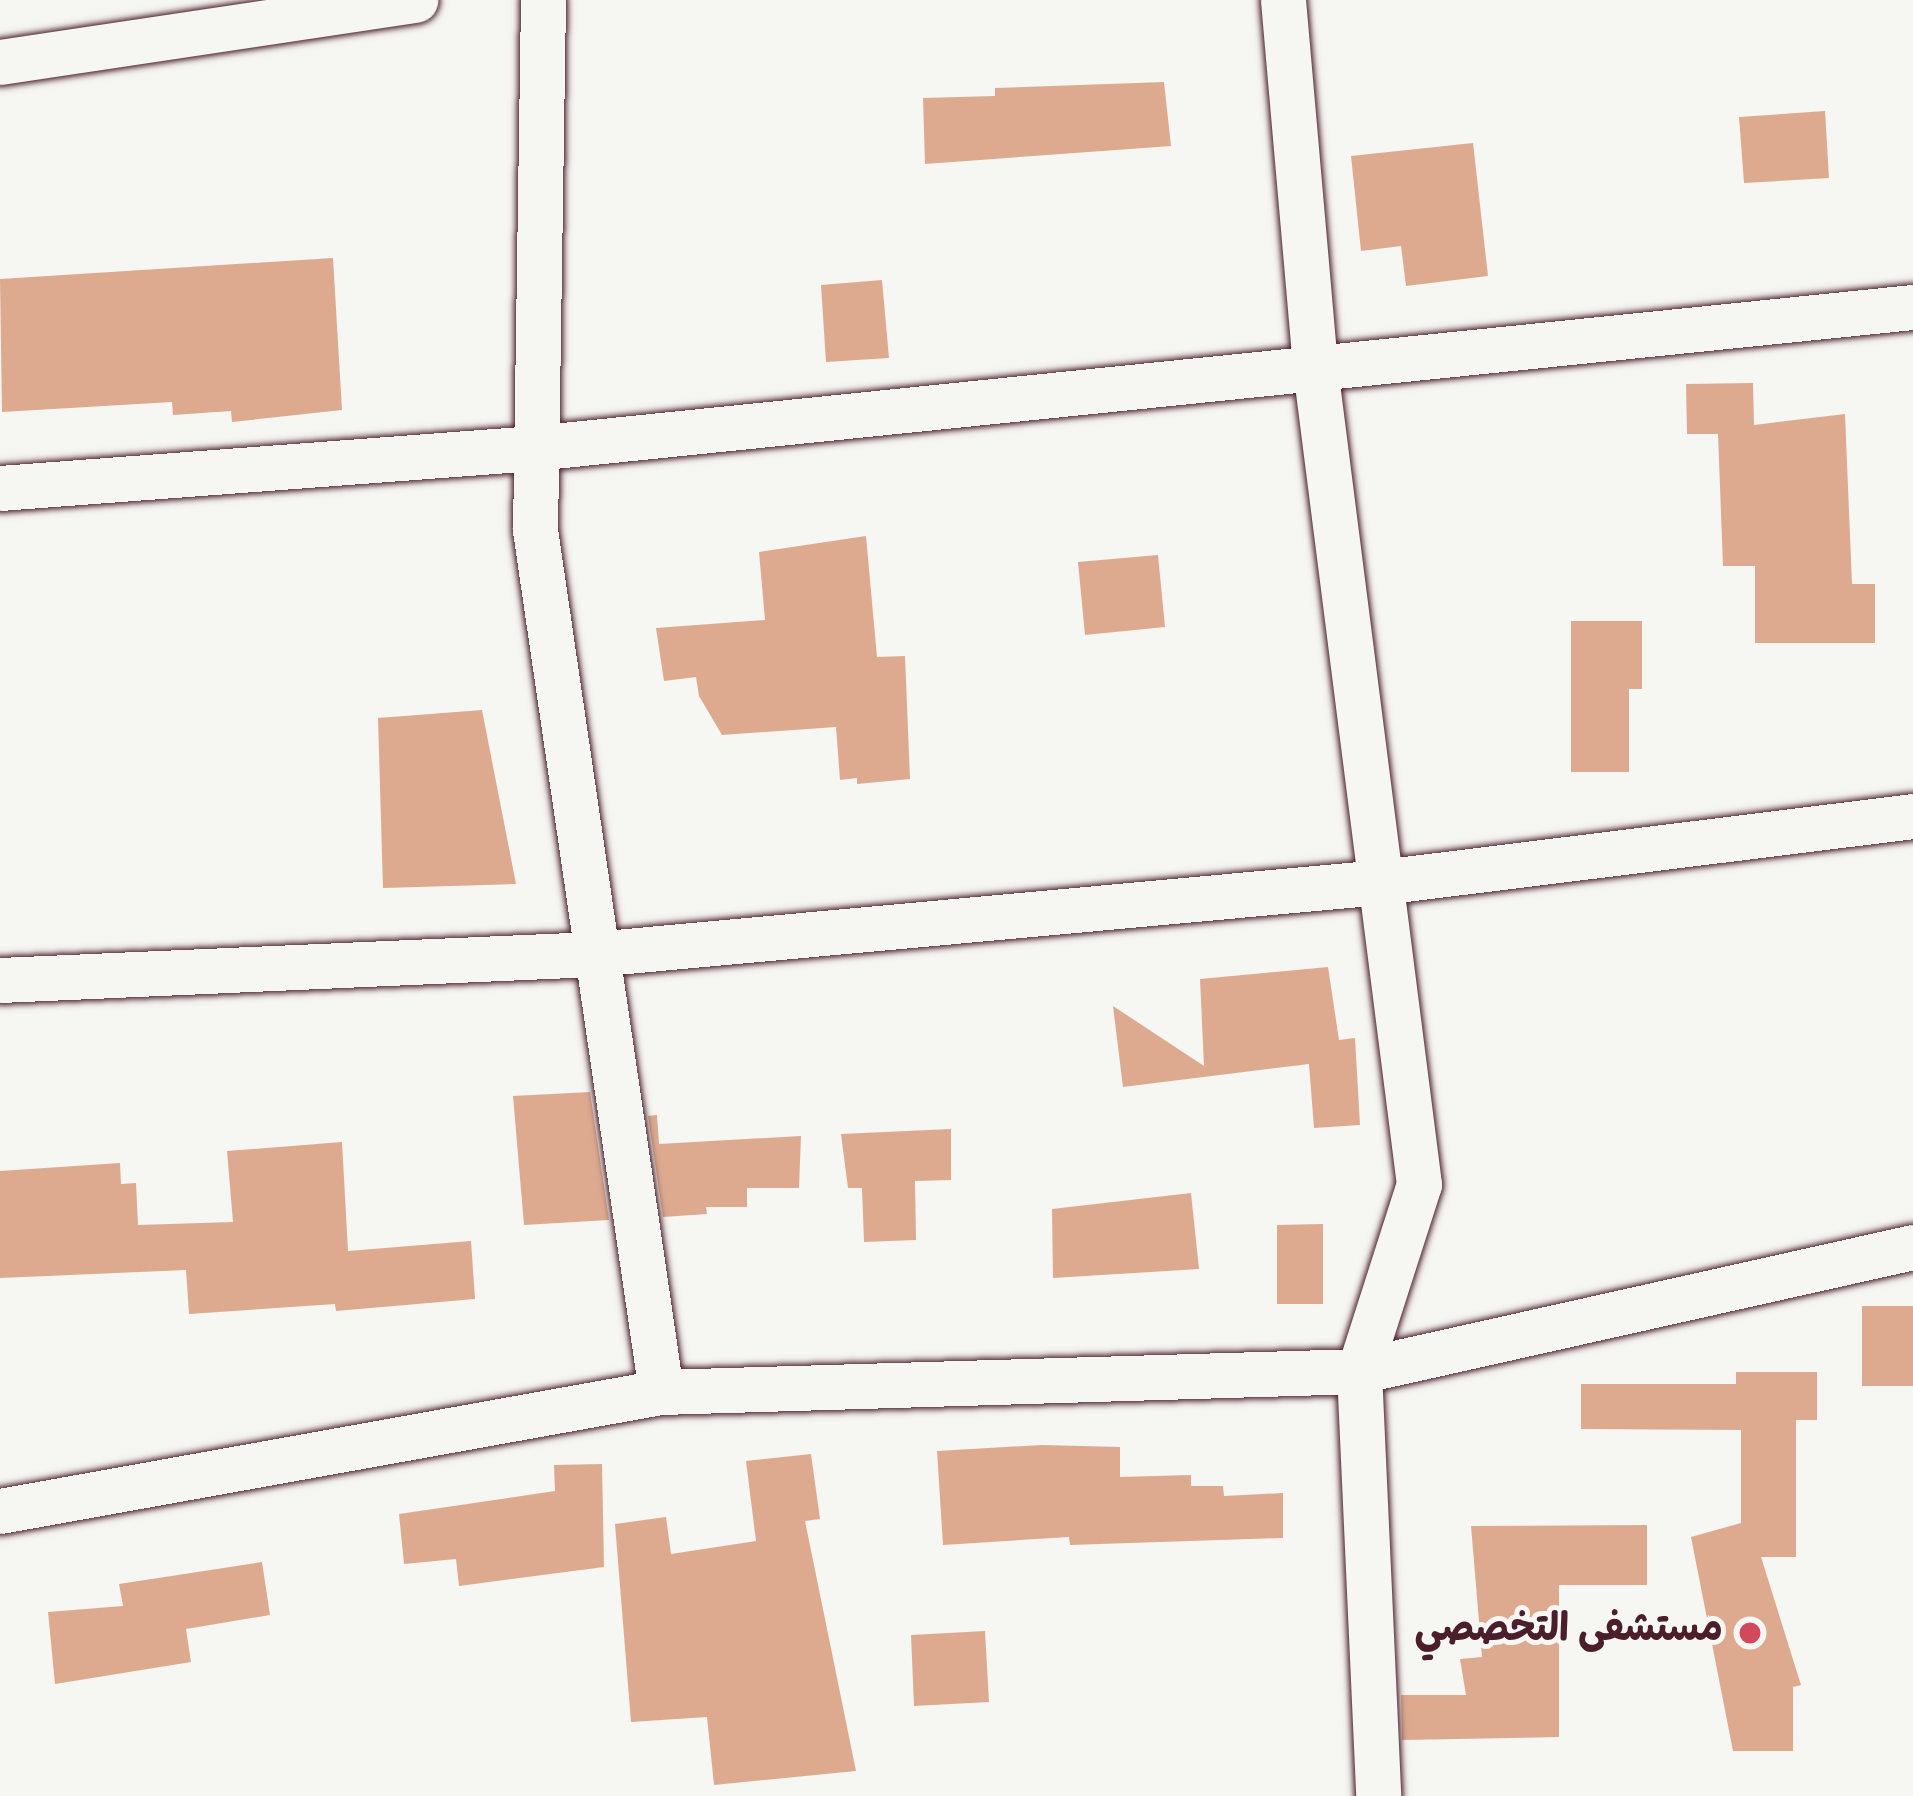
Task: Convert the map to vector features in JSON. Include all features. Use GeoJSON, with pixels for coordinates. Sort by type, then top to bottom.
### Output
{"type":"FeatureCollection","features":[{"type":"Feature","properties":{"kind":"street"},"geometry":{"type":"LineString","coordinates":[[0,62],[415,0]]}},
{"type":"Feature","properties":{"kind":"street"},"geometry":{"type":"LineString","coordinates":[[543,0],[535,530],[661,1392]]}},
{"type":"Feature","properties":{"kind":"street"},"geometry":{"type":"LineString","coordinates":[[1282,0],[1315,368],[1419,1184],[1359,1371],[1378,1796]]}},
{"type":"Feature","properties":{"kind":"street"},"geometry":{"type":"LineString","coordinates":[[0,488],[534,448],[1913,307]]}},
{"type":"Feature","properties":{"kind":"street"},"geometry":{"type":"LineString","coordinates":[[0,980],[594,954],[1381,882],[1913,816]]}},
{"type":"Feature","properties":{"kind":"street"},"geometry":{"type":"LineString","coordinates":[[0,1511],[661,1392],[1359,1371],[1913,1247]]}},
{"type":"Feature","properties":{"kind":"building"},"geometry":{"type":"Polygon","coordinates":[[[1164,82],[1171,146],[925,164],[923,98],[995,96],[995,88],[1164,82]]]}},
{"type":"Feature","properties":{"kind":"building"},"geometry":{"type":"Polygon","coordinates":[[[1825,111],[1829,178],[1744,183],[1739,117],[1825,111]]]}},
{"type":"Feature","properties":{"kind":"building"},"geometry":{"type":"Polygon","coordinates":[[[1473,143],[1488,276],[1406,286],[1401,246],[1361,251],[1351,156],[1473,143]]]}},
{"type":"Feature","properties":{"kind":"building"},"geometry":{"type":"Polygon","coordinates":[[[333,258],[342,410],[232,422],[231,411],[173,415],[172,402],[2,412],[0,279],[333,258]]]}},
{"type":"Feature","properties":{"kind":"building"},"geometry":{"type":"Polygon","coordinates":[[[882,280],[889,358],[826,362],[821,285],[882,280]]]}},
{"type":"Feature","properties":{"kind":"building"},"geometry":{"type":"Polygon","coordinates":[[[1753,383],[1754,425],[1845,414],[1852,584],[1875,584],[1875,643],[1755,643],[1755,566],[1723,566],[1718,434],[1687,434],[1686,384],[1753,383]]]}},
{"type":"Feature","properties":{"kind":"building"},"geometry":{"type":"Polygon","coordinates":[[[866,536],[877,657],[905,656],[910,779],[857,784],[857,778],[840,780],[836,727],[722,735],[699,696],[696,677],[664,681],[656,628],[765,620],[759,552],[866,536]]]}},
{"type":"Feature","properties":{"kind":"building"},"geometry":{"type":"Polygon","coordinates":[[[1158,555],[1165,627],[1085,635],[1078,562],[1158,555]]]}},
{"type":"Feature","properties":{"kind":"building"},"geometry":{"type":"Polygon","coordinates":[[[1571,621],[1642,621],[1642,689],[1629,689],[1629,772],[1571,772],[1571,621]]]}},
{"type":"Feature","properties":{"kind":"building"},"geometry":{"type":"Polygon","coordinates":[[[482,710],[516,884],[383,888],[378,718],[482,710]]]}},
{"type":"Feature","properties":{"kind":"building"},"geometry":{"type":"Polygon","coordinates":[[[1328,967],[1339,1040],[1355,1038],[1360,1125],[1314,1128],[1309,1064],[1123,1087],[1113,1006],[1204,1066],[1200,979],[1328,967]]]}},
{"type":"Feature","properties":{"kind":"building"},"geometry":{"type":"Polygon","coordinates":[[[590,1092],[609,1220],[524,1225],[513,1096],[590,1092]]]}},
{"type":"Feature","properties":{"kind":"building"},"geometry":{"type":"Polygon","coordinates":[[[657,1115],[659,1144],[801,1136],[799,1188],[747,1188],[747,1207],[706,1207],[707,1214],[663,1217],[648,1116],[657,1115]]]}},
{"type":"Feature","properties":{"kind":"building"},"geometry":{"type":"Polygon","coordinates":[[[951,1129],[951,1180],[915,1181],[916,1240],[864,1242],[862,1188],[848,1188],[841,1134],[951,1129]]]}},
{"type":"Feature","properties":{"kind":"building"},"geometry":{"type":"Polygon","coordinates":[[[342,1142],[348,1251],[471,1241],[475,1299],[336,1311],[335,1304],[189,1314],[186,1270],[0,1278],[0,1171],[120,1163],[121,1184],[136,1183],[138,1225],[233,1222],[227,1151],[342,1142]]]}},
{"type":"Feature","properties":{"kind":"building"},"geometry":{"type":"Polygon","coordinates":[[[1191,1193],[1199,1269],[1053,1278],[1052,1209],[1191,1193]]]}},
{"type":"Feature","properties":{"kind":"building"},"geometry":{"type":"Polygon","coordinates":[[[1323,1224],[1323,1304],[1277,1304],[1277,1225],[1323,1224]]]}},
{"type":"Feature","properties":{"kind":"building"},"geometry":{"type":"Polygon","coordinates":[[[1862,1306],[1913,1306],[1913,1386],[1862,1386],[1862,1306]]]}},
{"type":"Feature","properties":{"kind":"building"},"geometry":{"type":"Polygon","coordinates":[[[1736,1372],[1817,1372],[1817,1420],[1796,1420],[1796,1557],[1761,1557],[1801,1685],[1793,1687],[1793,1751],[1733,1751],[1691,1537],[1741,1523],[1741,1430],[1581,1429],[1581,1384],[1736,1384],[1736,1372]]]}},
{"type":"Feature","properties":{"kind":"building"},"geometry":{"type":"Polygon","coordinates":[[[1042,1445],[1120,1447],[1120,1477],[1191,1475],[1191,1486],[1223,1486],[1224,1496],[1283,1493],[1283,1538],[1070,1545],[1069,1537],[943,1545],[937,1451],[1042,1445]]]}},
{"type":"Feature","properties":{"kind":"building"},"geometry":{"type":"Polygon","coordinates":[[[811,1454],[820,1519],[805,1521],[856,1771],[714,1785],[707,1717],[631,1722],[615,1524],[666,1517],[671,1554],[756,1541],[746,1461],[811,1454]]]}},
{"type":"Feature","properties":{"kind":"building"},"geometry":{"type":"Polygon","coordinates":[[[602,1464],[604,1567],[459,1586],[456,1559],[404,1564],[399,1514],[555,1491],[554,1465],[602,1464]]]}},
{"type":"Feature","properties":{"kind":"building"},"geometry":{"type":"Polygon","coordinates":[[[1647,1525],[1647,1585],[1559,1585],[1559,1737],[1402,1740],[1401,1695],[1466,1695],[1460,1659],[1482,1657],[1471,1526],[1647,1525]]]}},
{"type":"Feature","properties":{"kind":"building"},"geometry":{"type":"Polygon","coordinates":[[[262,1562],[270,1615],[186,1629],[191,1662],[55,1684],[48,1612],[123,1606],[119,1584],[262,1562]]]}},
{"type":"Feature","properties":{"kind":"building"},"geometry":{"type":"Polygon","coordinates":[[[985,1631],[989,1702],[914,1706],[911,1635],[985,1631]]]}},
{"type":"Feature","properties":{"kind":"place","name":"مستشفى التخصصي"},"geometry":{"type":"Point","coordinates":[1750,1633]}}]}
